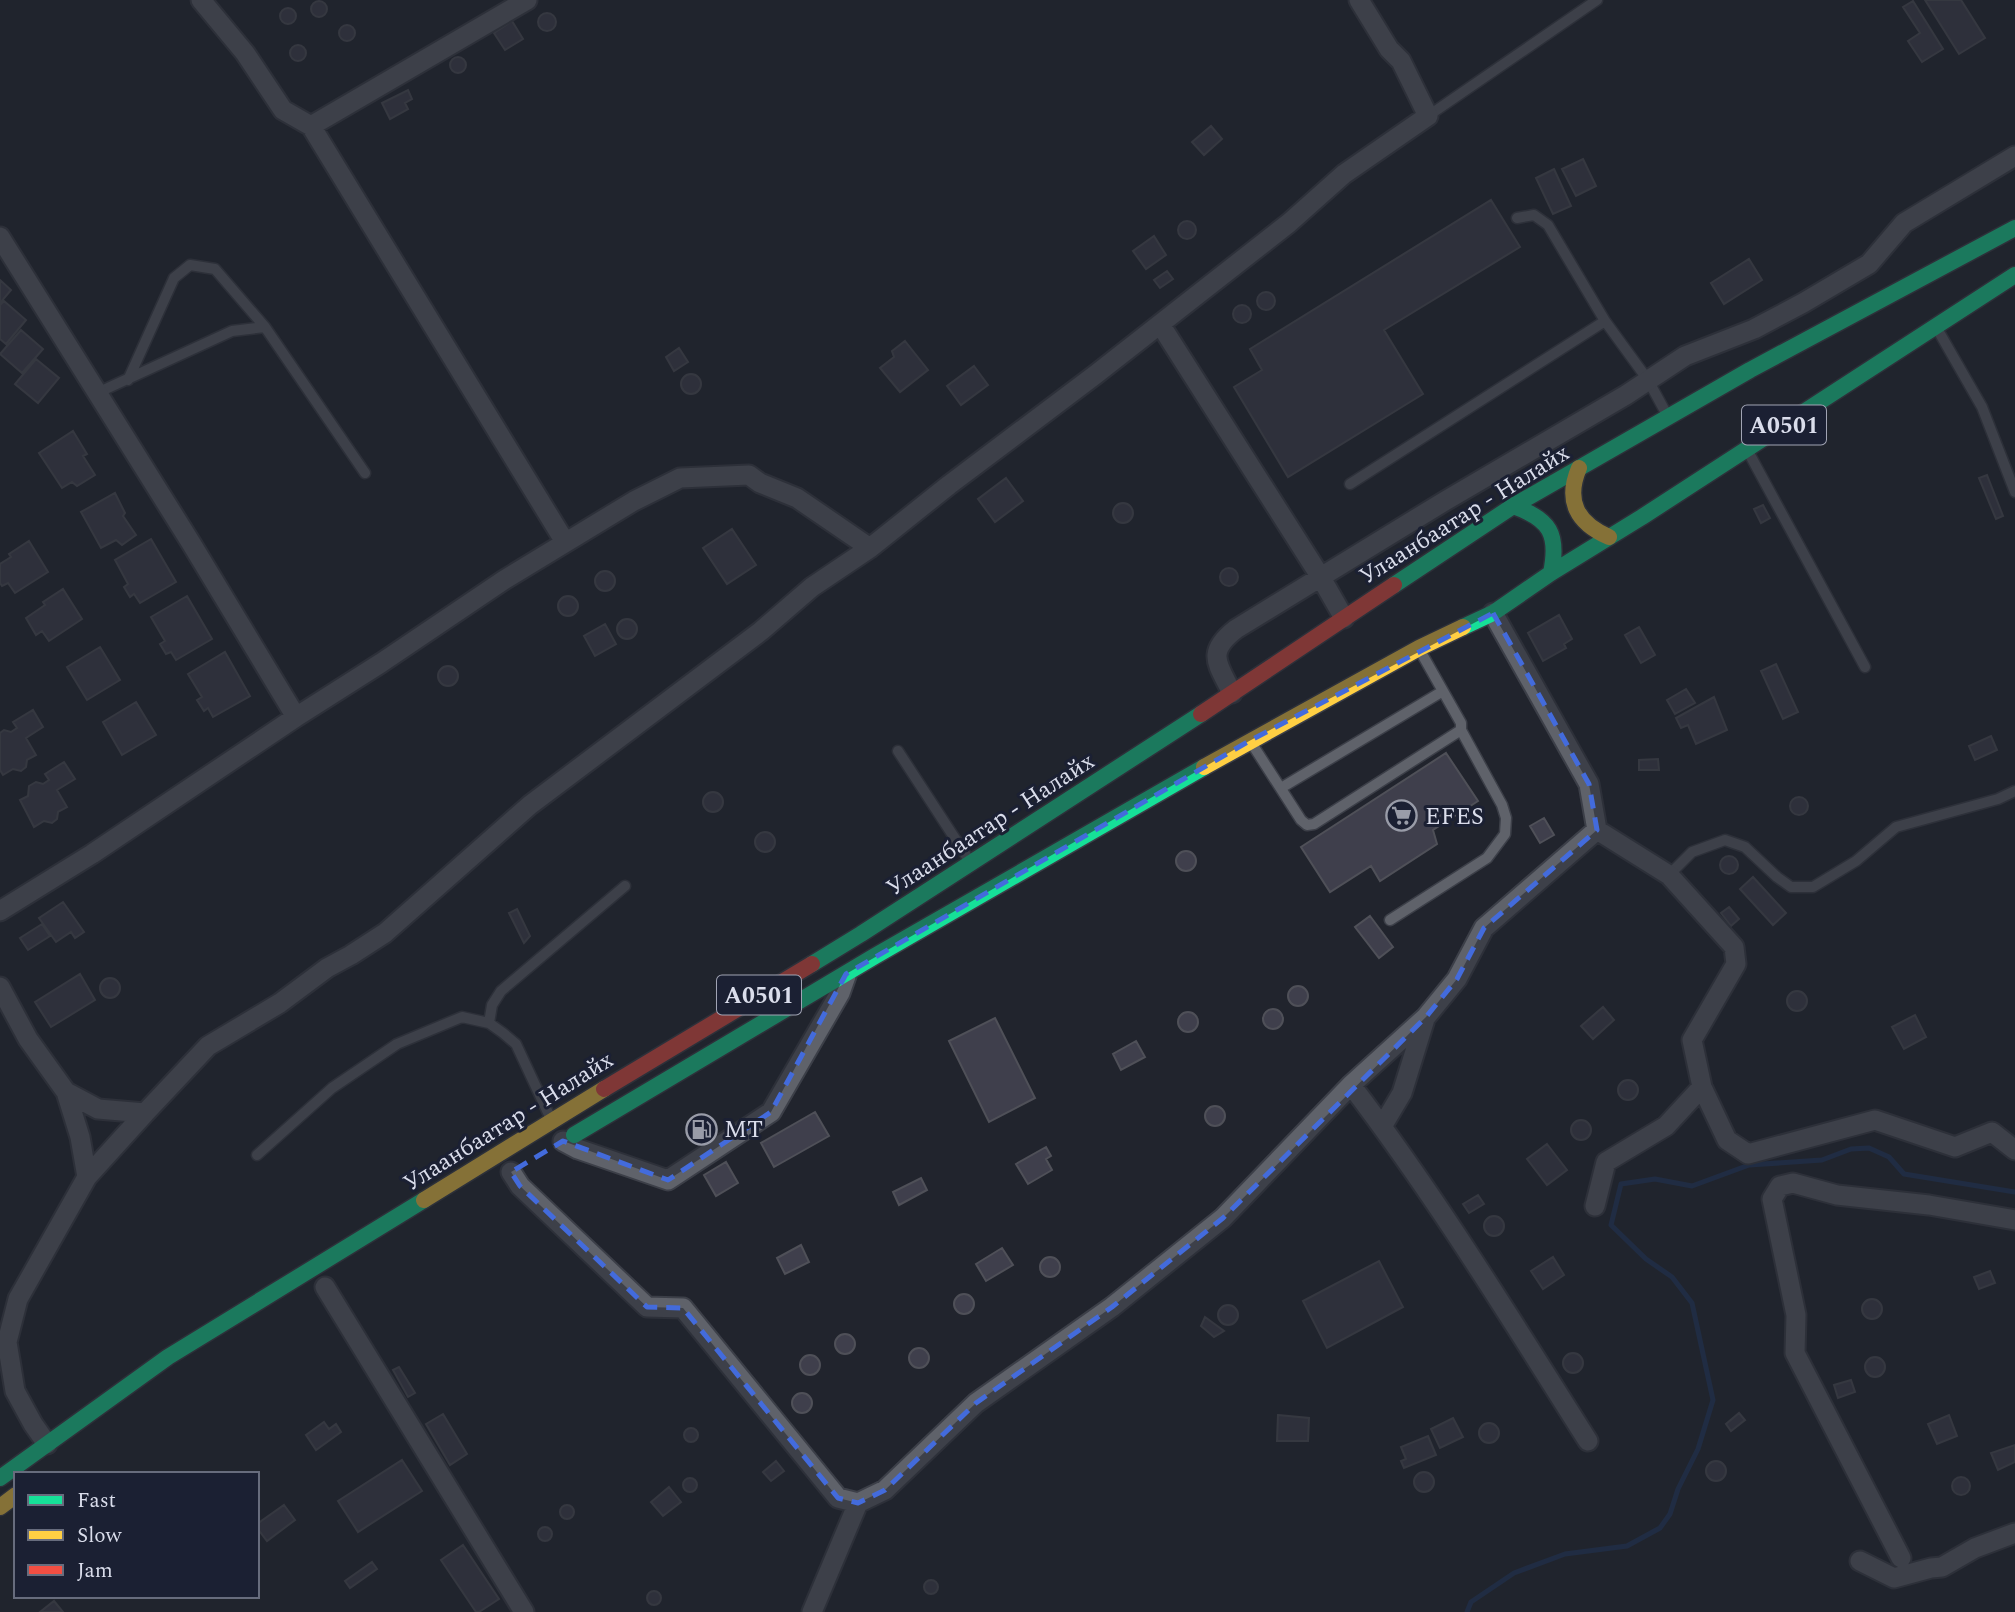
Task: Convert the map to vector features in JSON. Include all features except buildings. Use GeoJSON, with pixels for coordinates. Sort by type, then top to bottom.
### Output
{"type":"FeatureCollection","features":[{"type":"Feature","properties":{"kind":"highway","name":"Улаанбаатар - Налайх"},"geometry":{"type":"LineString","coordinates":[[0,1478],[168,1357],[861,934],[1232,693],[1513,506],[1667,416],[2015,228]]}},
{"type":"Feature","properties":{"kind":"highway","name":"Улаанбаатар - Налайх"},"geometry":{"type":"LineString","coordinates":[[558,1144],[1251,740],[1419,648],[1493,613],[2015,275]]}},
{"type":"Feature","properties":{"kind":"highway"},"geometry":{"type":"LineString","coordinates":[[1579,468],[1571,488],[1573,502],[1581,517],[1595,532],[1609,537]]}},
{"type":"Feature","properties":{"kind":"highway"},"geometry":{"type":"LineString","coordinates":[[1513,506],[1530,511],[1550,529],[1555,540],[1551,573]]}},
{"type":"Feature","properties":{"kind":"street"},"geometry":{"type":"LineString","coordinates":[[201,0],[245,53],[283,110],[311,127],[565,542]]}},
{"type":"Feature","properties":{"kind":"street"},"geometry":{"type":"LineString","coordinates":[[311,127],[527,0]]}},
{"type":"Feature","properties":{"kind":"street"},"geometry":{"type":"LineString","coordinates":[[47,1444],[15,1391],[6,1342],[18,1299],[87,1177],[208,1046],[280,1003],[327,968],[385,933],[530,805],[1160,324],[1289,223],[1344,174],[1428,116],[1406,69],[1390,49],[1363,2]]}},
{"type":"Feature","properties":{"kind":"street"},"geometry":{"type":"LineString","coordinates":[[1232,693],[1216,662],[1218,648],[1225,637],[1320,576],[1685,356],[1762,325],[1858,271],[1874,258],[1904,223],[2015,156]]}},
{"type":"Feature","properties":{"kind":"street"},"geometry":{"type":"LineString","coordinates":[[0,237],[296,717]]}},
{"type":"Feature","properties":{"kind":"street"},"geometry":{"type":"LineString","coordinates":[[1160,324],[1344,618]]}},
{"type":"Feature","properties":{"kind":"street"},"geometry":{"type":"LineString","coordinates":[[0,911],[92,855],[296,717],[565,542],[634,501],[680,478],[749,475],[760,483],[797,498],[870,548]]}},
{"type":"Feature","properties":{"kind":"street"},"geometry":{"type":"LineString","coordinates":[[1493,613],[1589,784],[1597,830],[1670,875],[1734,947],[1735,964],[1692,1040],[1702,1087],[1727,1140],[1748,1154],[1875,1120],[1955,1147],[1992,1132],[2015,1150]]}},
{"type":"Feature","properties":{"kind":"street"},"geometry":{"type":"LineString","coordinates":[[511,1172],[520,1186],[647,1307],[683,1308],[838,1498],[859,1503],[886,1490],[976,1403],[1112,1307],[1223,1218],[1352,1084],[1426,1017],[1457,979],[1484,928],[1597,830]]}},
{"type":"Feature","properties":{"kind":"street"},"geometry":{"type":"LineString","coordinates":[[558,1144],[668,1180],[771,1112],[840,993],[846,974]]}},
{"type":"Feature","properties":{"kind":"street"},"geometry":{"type":"LineString","coordinates":[[0,987],[29,1039],[66,1092],[80,1137],[87,1177]]}},
{"type":"Feature","properties":{"kind":"street"},"geometry":{"type":"LineString","coordinates":[[1383,1125],[1402,1093],[1426,1017]]}},
{"type":"Feature","properties":{"kind":"street"},"geometry":{"type":"LineString","coordinates":[[1352,1084],[1442,1212],[1588,1441]]}},
{"type":"Feature","properties":{"kind":"street"},"geometry":{"type":"LineString","coordinates":[[1595,1206],[1606,1162],[1666,1126],[1702,1087]]}},
{"type":"Feature","properties":{"kind":"street"},"geometry":{"type":"LineString","coordinates":[[66,1092],[97,1109],[145,1114]]}},
{"type":"Feature","properties":{"kind":"street"},"geometry":{"type":"LineString","coordinates":[[1901,1558],[1796,1353],[1797,1315],[1772,1199],[1780,1186],[1793,1183],[1838,1195],[1929,1205],[2015,1220]]}},
{"type":"Feature","properties":{"kind":"street"},"geometry":{"type":"LineString","coordinates":[[325,1287],[524,1612]]}},
{"type":"Feature","properties":{"kind":"street"},"geometry":{"type":"LineString","coordinates":[[812,1612],[859,1503]]}},
{"type":"Feature","properties":{"kind":"street"},"geometry":{"type":"LineString","coordinates":[[1860,1562],[1894,1578],[1942,1567],[1975,1548],[2015,1533]]}},
{"type":"Feature","properties":{"kind":"lane"},"geometry":{"type":"LineString","coordinates":[[1428,116],[1597,0]]}},
{"type":"Feature","properties":{"kind":"lane"},"geometry":{"type":"LineString","coordinates":[[1517,218],[1534,215],[1548,225],[1605,321],[1648,380],[1667,416]]}},
{"type":"Feature","properties":{"kind":"lane"},"geometry":{"type":"LineString","coordinates":[[128,380],[174,278],[190,265],[215,269],[265,327],[365,473]]}},
{"type":"Feature","properties":{"kind":"lane"},"geometry":{"type":"LineString","coordinates":[[1350,484],[1605,321]]}},
{"type":"Feature","properties":{"kind":"lane"},"geometry":{"type":"LineString","coordinates":[[1935,326],[1982,407],[2015,492]]}},
{"type":"Feature","properties":{"kind":"lane"},"geometry":{"type":"LineString","coordinates":[[97,393],[232,331],[265,327]]}},
{"type":"Feature","properties":{"kind":"lane"},"geometry":{"type":"LineString","coordinates":[[1747,449],[1866,667]]}},
{"type":"Feature","properties":{"kind":"lane"},"geometry":{"type":"LineString","coordinates":[[1390,920],[1487,858],[1504,834],[1506,818],[1502,805],[1461,730],[1461,723],[1419,648]]}},
{"type":"Feature","properties":{"kind":"lane"},"geometry":{"type":"LineString","coordinates":[[1281,788],[1443,691]]}},
{"type":"Feature","properties":{"kind":"lane"},"geometry":{"type":"LineString","coordinates":[[1251,740],[1301,820],[1307,825],[1314,824],[1461,730]]}},
{"type":"Feature","properties":{"kind":"lane"},"geometry":{"type":"LineString","coordinates":[[898,751],[971,863]]}},
{"type":"Feature","properties":{"kind":"lane"},"geometry":{"type":"LineString","coordinates":[[1670,875],[1692,852],[1726,840],[1745,847],[1791,887],[1813,887],[1856,861],[1896,827],[1998,799],[2015,791]]}},
{"type":"Feature","properties":{"kind":"lane"},"geometry":{"type":"LineString","coordinates":[[489,1023],[492,1005],[500,991],[625,886]]}},
{"type":"Feature","properties":{"kind":"lane"},"geometry":{"type":"LineString","coordinates":[[257,1155],[332,1088],[397,1044],[462,1017],[489,1023],[516,1044],[551,1121]]}},
{"type":"Feature","properties":{"kind":"highlighted area"},"geometry":{"type":"Polygon","coordinates":[[[1493,613],[1589,784],[1597,830],[1484,928],[1457,979],[1426,1017],[1223,1218],[1112,1307],[976,1403],[885,1490],[858,1503],[838,1498],[683,1308],[647,1307],[520,1186],[511,1172],[563,1141],[668,1180],[771,1112],[846,974],[1251,740],[1493,613]]]}},
{"type":"Feature","properties":{"kind":"waterway"},"geometry":{"type":"LineString","coordinates":[[1467,1612],[1471,1602],[1514,1573],[1565,1554],[1627,1546],[1660,1528],[1670,1514],[1678,1489],[1698,1449],[1713,1400],[1692,1303],[1672,1277],[1646,1259],[1611,1225],[1621,1184],[1655,1179],[1692,1186],[1749,1165],[1822,1160],[1851,1149],[1869,1148],[1889,1157],[1904,1174],[2015,1192]]}},
{"type":"Feature","properties":{"kind":"traffic: fast"},"geometry":{"type":"LineString","coordinates":[[1394,585],[1513,506],[1750,370],[2015,228]]}},
{"type":"Feature","properties":{"kind":"traffic: fast"},"geometry":{"type":"LineString","coordinates":[[1463,627],[1493,613],[2015,275]]}},
{"type":"Feature","properties":{"kind":"traffic: fast"},"geometry":{"type":"LineString","coordinates":[[1513,506],[1536,516],[1549,530],[1554,548],[1551,573]]}},
{"type":"Feature","properties":{"kind":"traffic: fast"},"geometry":{"type":"LineString","coordinates":[[812,964],[1201,714]]}},
{"type":"Feature","properties":{"kind":"traffic: fast"},"geometry":{"type":"LineString","coordinates":[[574,1135],[875,956],[1204,767]]}},
{"type":"Feature","properties":{"kind":"traffic: fast"},"geometry":{"type":"LineString","coordinates":[[0,1478],[168,1357],[424,1200]]}},
{"type":"Feature","properties":{"kind":"traffic: slow"},"geometry":{"type":"LineString","coordinates":[[1579,468],[1573,491],[1577,510],[1589,525],[1609,537]]}},
{"type":"Feature","properties":{"kind":"traffic: slow"},"geometry":{"type":"LineString","coordinates":[[1204,767],[1419,648],[1463,627]]}},
{"type":"Feature","properties":{"kind":"traffic: slow"},"geometry":{"type":"LineString","coordinates":[[424,1200],[604,1089]]}},
{"type":"Feature","properties":{"kind":"traffic: slow"},"geometry":{"type":"LineString","coordinates":[[0,1507],[14,1496]]}},
{"type":"Feature","properties":{"kind":"traffic: jam"},"geometry":{"type":"LineString","coordinates":[[1201,714],[1394,585]]}},
{"type":"Feature","properties":{"kind":"traffic: jam"},"geometry":{"type":"LineString","coordinates":[[604,1089],[812,964]]}},
{"type":"Feature","properties":{"kind":"place","name":"EFES"},"geometry":{"type":"Point","coordinates":[1402,816]}},
{"type":"Feature","properties":{"kind":"place","name":"MT"},"geometry":{"type":"Point","coordinates":[701,1129]}}]}
